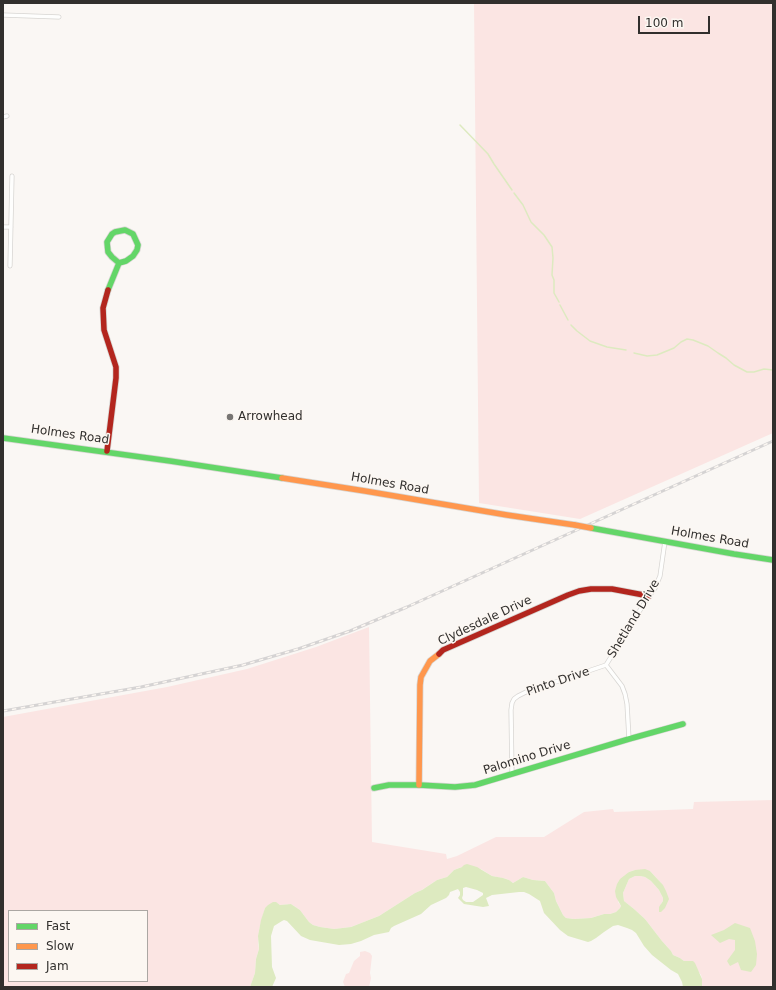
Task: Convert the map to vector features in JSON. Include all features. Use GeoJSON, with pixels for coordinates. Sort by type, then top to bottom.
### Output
{"type":"FeatureCollection","features":[{"type":"Feature","properties":{"kind":"street"},"geometry":{"type":"LineString","coordinates":[[3,15],[59,17]]}},
{"type":"Feature","properties":{"kind":"street"},"geometry":{"type":"LineString","coordinates":[[10,266],[12,176]]}},
{"type":"Feature","properties":{"kind":"street"},"geometry":{"type":"LineString","coordinates":[[3,226],[11,227]]}},
{"type":"Feature","properties":{"kind":"street"},"geometry":{"type":"LineString","coordinates":[[125,230],[133,234],[138,245],[133,256],[126,261],[119,263],[108,252],[107,242],[115,232],[125,230]]}},
{"type":"Feature","properties":{"kind":"street"},"geometry":{"type":"LineString","coordinates":[[107,452],[116,367],[104,330],[103,308],[106,295],[119,263]]}},
{"type":"Feature","properties":{"kind":"street","name":"Holmes Road"},"geometry":{"type":"LineString","coordinates":[[3,438],[366,491],[575,525],[726,553],[773,560]]}},
{"type":"Feature","properties":{"kind":"street","name":"Shetland Drive"},"geometry":{"type":"LineString","coordinates":[[629,739],[625,694],[622,686],[606,665],[655,588],[660,576],[665,541]]}},
{"type":"Feature","properties":{"kind":"street","name":"Clydesdale Drive"},"geometry":{"type":"LineString","coordinates":[[419,785],[421,677],[430,661],[443,650],[579,591],[608,589],[649,596]]}},
{"type":"Feature","properties":{"kind":"street","name":"Pinto Drive"},"geometry":{"type":"LineString","coordinates":[[512,774],[511,705],[514,699],[523,693],[606,665]]}},
{"type":"Feature","properties":{"kind":"street","name":"Palomino Drive"},"geometry":{"type":"LineString","coordinates":[[374,788],[389,785],[455,787],[476,785],[682,724]]}},
{"type":"Feature","properties":{"kind":"shaded area"},"geometry":{"type":"Polygon","coordinates":[[[474,3],[773,3],[773,433],[580,519],[479,503],[474,3]]]}},
{"type":"Feature","properties":{"kind":"shaded area"},"geometry":{"type":"Polygon","coordinates":[[[369,627],[372,842],[446,854],[447,859],[457,856],[496,837],[544,837],[584,812],[613,809],[614,812],[693,809],[694,802],[773,800],[773,987],[702,987],[701,975],[690,961],[684,961],[673,955],[645,919],[624,901],[623,893],[629,879],[635,876],[640,876],[651,881],[659,890],[663,898],[661,904],[665,908],[661,883],[650,871],[635,870],[629,872],[618,902],[621,906],[616,912],[591,918],[574,919],[566,918],[563,915],[554,893],[545,881],[523,877],[513,883],[507,879],[492,876],[481,869],[462,867],[454,870],[447,877],[437,880],[379,916],[351,927],[334,929],[313,925],[300,910],[291,904],[280,905],[277,903],[265,908],[259,930],[259,949],[256,959],[255,973],[250,987],[3,987],[3,717],[167,687],[247,669],[316,647],[369,627]]]}},
{"type":"Feature","properties":{"kind":"shaded area"},"geometry":{"type":"Polygon","coordinates":[[[467,864],[477,867],[492,876],[509,880],[513,883],[523,877],[545,881],[554,893],[563,915],[566,918],[574,919],[591,918],[616,912],[621,906],[616,897],[615,891],[620,879],[629,872],[635,870],[645,869],[650,871],[663,885],[666,891],[669,899],[665,908],[659,912],[659,907],[663,901],[663,898],[659,890],[651,881],[640,876],[635,876],[629,879],[623,893],[624,901],[645,919],[673,955],[684,961],[693,961],[695,963],[702,979],[702,987],[683,987],[678,974],[652,955],[636,933],[632,930],[618,925],[613,926],[588,942],[568,936],[560,930],[544,913],[540,901],[529,894],[519,892],[492,895],[486,898],[489,906],[483,907],[464,904],[458,898],[460,892],[458,889],[450,892],[446,898],[431,905],[421,914],[394,926],[389,932],[374,935],[351,944],[339,945],[310,940],[301,936],[287,921],[284,920],[274,926],[271,936],[272,967],[276,978],[272,987],[250,987],[255,973],[256,959],[259,949],[258,936],[261,920],[265,908],[273,902],[280,905],[291,904],[300,910],[313,925],[334,929],[351,927],[379,916],[437,880],[447,877],[454,870],[467,864]],[[466,887],[463,888],[463,900],[466,902],[473,902],[483,895],[483,893],[466,887]]]}},
{"type":"Feature","properties":{"kind":"shaded area"},"geometry":{"type":"Polygon","coordinates":[[[735,923],[750,928],[755,941],[757,954],[756,965],[751,972],[741,970],[738,962],[730,966],[727,961],[735,950],[735,940],[729,939],[720,943],[711,935],[724,930],[735,923]]]}},
{"type":"Feature","properties":{"kind":"shaded area"},"geometry":{"type":"Polygon","coordinates":[[[365,951],[370,953],[372,956],[369,987],[345,987],[343,982],[346,974],[349,973],[354,961],[360,956],[360,952],[365,951]]]}},
{"type":"Feature","properties":{"kind":"waterway"},"geometry":{"type":"LineString","coordinates":[[460,125],[488,154],[512,190]]}},
{"type":"Feature","properties":{"kind":"waterway"},"geometry":{"type":"LineString","coordinates":[[514,193],[523,205],[531,222],[544,235],[552,247],[552,275],[554,280],[554,293],[559,302]]}},
{"type":"Feature","properties":{"kind":"waterway"},"geometry":{"type":"LineString","coordinates":[[560,305],[568,320]]}},
{"type":"Feature","properties":{"kind":"waterway"},"geometry":{"type":"LineString","coordinates":[[571,325],[590,341],[607,347],[626,350]]}},
{"type":"Feature","properties":{"kind":"waterway"},"geometry":{"type":"LineString","coordinates":[[634,353],[647,356],[657,355],[674,348],[687,339],[708,346],[734,365],[747,372],[754,372],[764,369],[773,370]]}},
{"type":"Feature","properties":{"kind":"railway"},"geometry":{"type":"LineString","coordinates":[[3,711],[141,687],[243,665],[298,649],[350,631],[407,607],[773,441]]}},
{"type":"Feature","properties":{"kind":"traffic: fast"},"geometry":{"type":"LineString","coordinates":[[108,290],[119,263],[108,252],[107,242],[112,234],[125,230],[133,234],[138,245],[133,256],[126,261],[119,263]]}},
{"type":"Feature","properties":{"kind":"traffic: fast"},"geometry":{"type":"LineString","coordinates":[[3,438],[282,478]]}},
{"type":"Feature","properties":{"kind":"traffic: fast"},"geometry":{"type":"LineString","coordinates":[[591,528],[773,560]]}},
{"type":"Feature","properties":{"kind":"traffic: fast"},"geometry":{"type":"LineString","coordinates":[[374,788],[389,785],[455,787],[475,785],[683,724]]}},
{"type":"Feature","properties":{"kind":"traffic: slow"},"geometry":{"type":"LineString","coordinates":[[282,478],[575,525]]}},
{"type":"Feature","properties":{"kind":"traffic: slow"},"geometry":{"type":"LineString","coordinates":[[575,525],[591,528]]}},
{"type":"Feature","properties":{"kind":"traffic: slow"},"geometry":{"type":"LineString","coordinates":[[419,785],[421,677],[430,661],[439,654]]}},
{"type":"Feature","properties":{"kind":"traffic: jam"},"geometry":{"type":"LineString","coordinates":[[107,451],[116,378],[116,367],[104,330],[103,308],[108,290]]}},
{"type":"Feature","properties":{"kind":"traffic: jam"},"geometry":{"type":"LineString","coordinates":[[439,654],[443,650],[579,591],[591,589],[612,589],[649,596]]}},
{"type":"Feature","properties":{"kind":"place","name":"Arrowhead"},"geometry":{"type":"Point","coordinates":[230,417]}}]}
